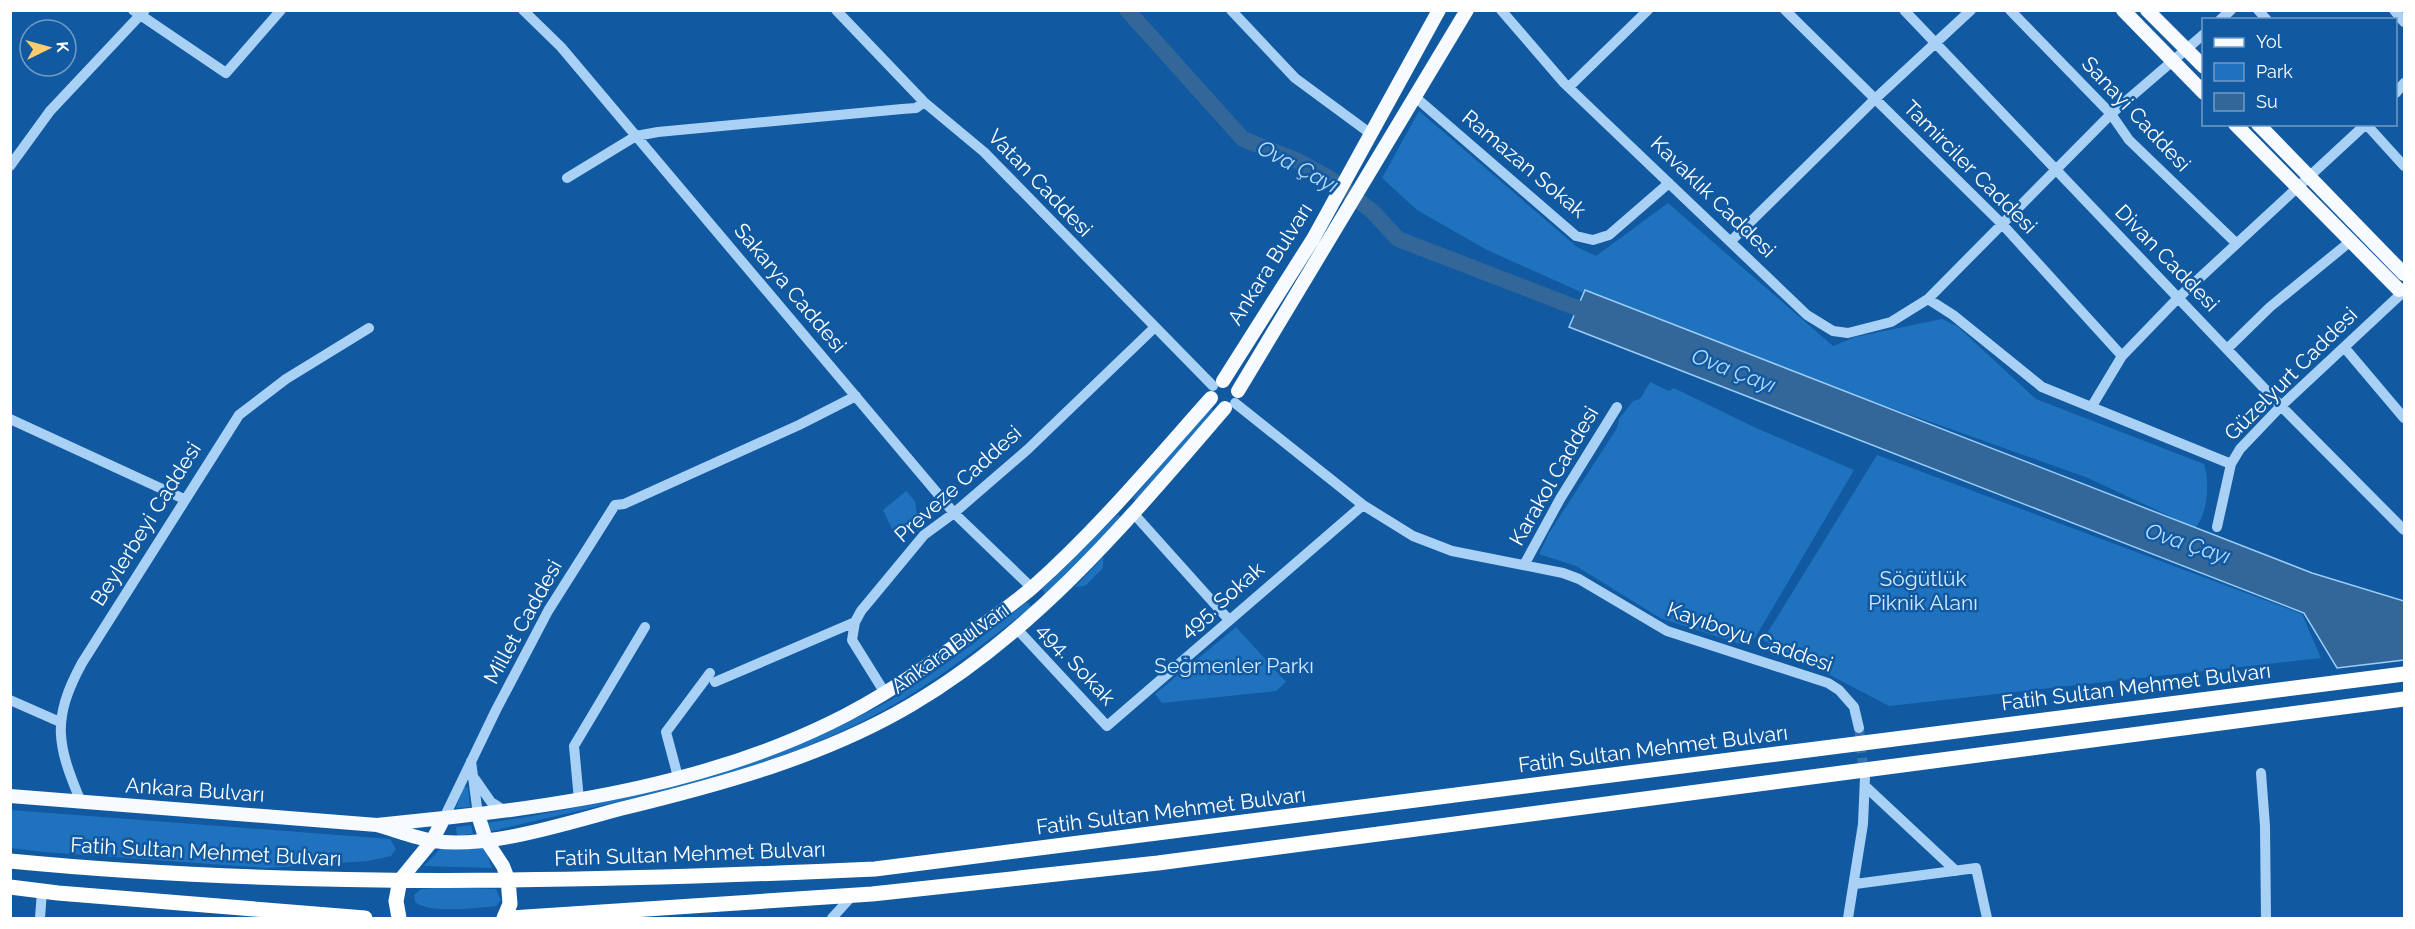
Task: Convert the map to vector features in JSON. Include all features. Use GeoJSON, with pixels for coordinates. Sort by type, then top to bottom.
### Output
{"type":"FeatureCollection","features":[{"type":"Feature","properties":{"kind":"highway","name":"Fatih Sultan Mehmet Bulvarı"},"geometry":{"type":"LineString","coordinates":[[10,861],[255,879],[650,879],[875,869],[2404,674]]}},
{"type":"Feature","properties":{"kind":"highway"},"geometry":{"type":"LineString","coordinates":[[511,918],[853,895],[1170,862],[2404,699]]}},
{"type":"Feature","properties":{"kind":"highway"},"geometry":{"type":"LineString","coordinates":[[504,918],[510,904],[508,879]]}},
{"type":"Feature","properties":{"kind":"highway"},"geometry":{"type":"LineString","coordinates":[[399,880],[396,901],[399,918]]}},
{"type":"Feature","properties":{"kind":"highway"},"geometry":{"type":"LineString","coordinates":[[10,887],[223,912],[365,918]]}},
{"type":"Feature","properties":{"kind":"main road","name":"Ankara Bulvarı"},"geometry":{"type":"LineString","coordinates":[[10,796],[377,825],[478,815],[579,800],[678,777],[726,763],[815,730],[885,693],[964,639],[1032,588],[1121,498],[1216,388],[1312,238],[1439,10]]}},
{"type":"Feature","properties":{"kind":"main road"},"geometry":{"type":"LineString","coordinates":[[1414,96],[1467,10]]}},
{"type":"Feature","properties":{"kind":"main road"},"geometry":{"type":"LineString","coordinates":[[2123,10],[2202,91]]}},
{"type":"Feature","properties":{"kind":"main road"},"geometry":{"type":"LineString","coordinates":[[2147,10],[2202,65]]}},
{"type":"Feature","properties":{"kind":"main road","name":"Ankara Bulvarı"},"geometry":{"type":"LineString","coordinates":[[377,825],[432,841],[486,840],[688,792],[843,739],[927,695],[1045,604],[1134,514],[1233,401],[1377,162],[1414,96]]}},
{"type":"Feature","properties":{"kind":"main road"},"geometry":{"type":"LineString","coordinates":[[2237,126],[2402,293]]}},
{"type":"Feature","properties":{"kind":"main road"},"geometry":{"type":"LineString","coordinates":[[2260,126],[2404,274],[2399,281],[2402,293]]}},
{"type":"Feature","properties":{"kind":"main road"},"geometry":{"type":"LineString","coordinates":[[1231,382],[1233,401],[1218,407],[1216,388],[1231,382]]}},
{"type":"Feature","properties":{"kind":"main road"},"geometry":{"type":"LineString","coordinates":[[1121,498],[1134,514]]}},
{"type":"Feature","properties":{"kind":"main road"},"geometry":{"type":"LineString","coordinates":[[1032,588],[1045,604]]}},
{"type":"Feature","properties":{"kind":"main road"},"geometry":{"type":"LineString","coordinates":[[478,815],[486,840],[503,866],[508,879]]}},
{"type":"Feature","properties":{"kind":"main road"},"geometry":{"type":"LineString","coordinates":[[399,880],[432,841],[444,818]]}},
{"type":"Feature","properties":{"kind":"street"},"geometry":{"type":"LineString","coordinates":[[10,166],[50,111],[139,12],[226,73],[282,10]]}},
{"type":"Feature","properties":{"kind":"street","name":"Sakarya Caddesi"},"geometry":{"type":"LineString","coordinates":[[523,10],[561,47],[954,513],[1032,588]]}},
{"type":"Feature","properties":{"kind":"street","name":"Vatan Caddesi"},"geometry":{"type":"LineString","coordinates":[[836,10],[924,102],[984,152],[1154,328],[1216,388]]}},
{"type":"Feature","properties":{"kind":"street"},"geometry":{"type":"LineString","coordinates":[[1231,10],[1295,78],[1371,134]]}},
{"type":"Feature","properties":{"kind":"street"},"geometry":{"type":"LineString","coordinates":[[1569,87],[1648,10]]}},
{"type":"Feature","properties":{"kind":"street","name":"Tamirciler Caddesi"},"geometry":{"type":"LineString","coordinates":[[1785,10],[2003,225],[2122,356]]}},
{"type":"Feature","properties":{"kind":"street","name":"Divan Caddesi"},"geometry":{"type":"LineString","coordinates":[[1904,10],[1935,46],[2281,406],[2404,530]]}},
{"type":"Feature","properties":{"kind":"street"},"geometry":{"type":"LineString","coordinates":[[1731,241],[1875,99],[1935,46],[1971,10]]}},
{"type":"Feature","properties":{"kind":"street","name":"Sanayi Caddesi"},"geometry":{"type":"LineString","coordinates":[[2010,10],[2111,114],[2130,140],[2235,242]]}},
{"type":"Feature","properties":{"kind":"street"},"geometry":{"type":"LineString","coordinates":[[2394,10],[2404,22]]}},
{"type":"Feature","properties":{"kind":"street","name":"Kavaklık Caddesi"},"geometry":{"type":"LineString","coordinates":[[1502,11],[1569,87],[1807,315],[1833,331],[1848,333],[1891,322],[1928,299],[2111,114],[2202,36]]}},
{"type":"Feature","properties":{"kind":"street","name":"Ramazan Sokak"},"geometry":{"type":"LineString","coordinates":[[1414,96],[1576,236],[1593,240],[1609,235],[1670,183]]}},
{"type":"Feature","properties":{"kind":"street"},"geometry":{"type":"LineString","coordinates":[[567,178],[636,136],[771,119],[916,108],[924,102]]}},
{"type":"Feature","properties":{"kind":"street"},"geometry":{"type":"LineString","coordinates":[[2092,406],[2122,356],[2178,298],[2235,242],[2364,126]]}},
{"type":"Feature","properties":{"kind":"street"},"geometry":{"type":"LineString","coordinates":[[2368,126],[2404,166]]}},
{"type":"Feature","properties":{"kind":"street"},"geometry":{"type":"LineString","coordinates":[[2227,349],[2270,307],[2352,240]]}},
{"type":"Feature","properties":{"kind":"street","name":"Güzelyurt Caddesi"},"geometry":{"type":"LineString","coordinates":[[2217,527],[2231,464],[2240,449],[2281,406],[2402,293]]}},
{"type":"Feature","properties":{"kind":"street"},"geometry":{"type":"LineString","coordinates":[[1928,299],[1953,315],[2042,387],[2231,464]]}},
{"type":"Feature","properties":{"kind":"street","name":"Beylerbeyi Caddesi"},"geometry":{"type":"LineString","coordinates":[[81,802],[64,759],[60,722],[71,684],[82,663],[239,415],[279,383],[369,328]]}},
{"type":"Feature","properties":{"kind":"street","name":"Preveze Caddesi"},"geometry":{"type":"LineString","coordinates":[[855,622],[872,596],[919,541],[1027,450],[1154,328]]}},
{"type":"Feature","properties":{"kind":"street"},"geometry":{"type":"LineString","coordinates":[[2344,347],[2404,418]]}},
{"type":"Feature","properties":{"kind":"street","name":"Millet Caddesi"},"geometry":{"type":"LineString","coordinates":[[444,818],[471,760],[548,611],[615,505],[624,504],[856,396]]}},
{"type":"Feature","properties":{"kind":"street","name":"Kayıboyu Caddesi"},"geometry":{"type":"LineString","coordinates":[[1233,401],[1363,505],[1396,527],[1429,543],[1579,579],[1667,631],[1828,683],[1839,690],[1854,707],[1859,728]]}},
{"type":"Feature","properties":{"kind":"street","name":"Karakol Caddesi"},"geometry":{"type":"LineString","coordinates":[[1524,565],[1560,499],[1617,407]]}},
{"type":"Feature","properties":{"kind":"street"},"geometry":{"type":"LineString","coordinates":[[10,419],[184,499]]}},
{"type":"Feature","properties":{"kind":"street","name":"495. Sokak"},"geometry":{"type":"LineString","coordinates":[[1107,726],[1363,505]]}},
{"type":"Feature","properties":{"kind":"street"},"geometry":{"type":"LineString","coordinates":[[1134,514],[1229,620]]}},
{"type":"Feature","properties":{"kind":"street"},"geometry":{"type":"LineString","coordinates":[[678,777],[666,732],[713,677],[855,622]]}},
{"type":"Feature","properties":{"kind":"street"},"geometry":{"type":"LineString","coordinates":[[855,622],[852,640],[885,693]]}},
{"type":"Feature","properties":{"kind":"street"},"geometry":{"type":"LineString","coordinates":[[579,800],[574,746],[645,627]]}},
{"type":"Feature","properties":{"kind":"street","name":"494. Sokak"},"geometry":{"type":"LineString","coordinates":[[1016,628],[1107,726]]}},
{"type":"Feature","properties":{"kind":"street"},"geometry":{"type":"LineString","coordinates":[[10,700],[60,722]]}},
{"type":"Feature","properties":{"kind":"street"},"geometry":{"type":"LineString","coordinates":[[471,760],[478,815]]}},
{"type":"Feature","properties":{"kind":"street"},"geometry":{"type":"LineString","coordinates":[[2261,772],[2265,826],[2266,918]]}},
{"type":"Feature","properties":{"kind":"street"},"geometry":{"type":"LineString","coordinates":[[473,777],[491,802],[506,811]]}},
{"type":"Feature","properties":{"kind":"street"},"geometry":{"type":"LineString","coordinates":[[1848,918],[1865,782],[1956,871]]}},
{"type":"Feature","properties":{"kind":"street"},"geometry":{"type":"LineString","coordinates":[[1854,884],[1976,868],[1987,918]]}},
{"type":"Feature","properties":{"kind":"street"},"geometry":{"type":"LineString","coordinates":[[40,918],[42,891]]}},
{"type":"Feature","properties":{"kind":"street"},"geometry":{"type":"LineString","coordinates":[[832,918],[853,895]]}},
{"type":"Feature","properties":{"kind":"green space"},"geometry":{"type":"Polygon","coordinates":[[[1419,111],[1577,247],[1596,256],[1668,203],[1833,346],[1855,337],[1942,319],[1957,326],[2036,399],[2204,464],[2207,497],[2203,515],[2195,528],[2088,478],[1732,351],[1594,298],[1487,250],[1417,210],[1382,178],[1419,111]]]}},
{"type":"Feature","properties":{"kind":"green space"},"geometry":{"type":"Polygon","coordinates":[[[1650,382],[1669,391],[1674,388],[1754,427],[1854,470],[1755,638],[1740,644],[1660,618],[1576,566],[1539,554],[1549,533],[1617,428],[1619,419],[1633,401],[1640,399],[1650,382]]]}},
{"type":"Feature","properties":{"kind":"green space"},"geometry":{"type":"Polygon","coordinates":[[[1210,408],[1214,410],[1136,501],[1133,498],[1210,408]]]}},
{"type":"Feature","properties":{"kind":"green space","name":"Söğütlük Piknik Alanı"},"geometry":{"type":"Polygon","coordinates":[[[1877,455],[2302,614],[2321,658],[1889,706],[1763,640],[1877,455]]]}},
{"type":"Feature","properties":{"kind":"green space"},"geometry":{"type":"Polygon","coordinates":[[[906,491],[915,501],[917,515],[900,531],[893,531],[883,510],[906,491]]]}},
{"type":"Feature","properties":{"kind":"green space"},"geometry":{"type":"Polygon","coordinates":[[[1118,514],[1122,519],[1045,594],[1042,589],[1118,514]]]}},
{"type":"Feature","properties":{"kind":"green space"},"geometry":{"type":"Polygon","coordinates":[[[1103,557],[1103,568],[1085,586],[1075,587],[1103,557]]]}},
{"type":"Feature","properties":{"kind":"green space"},"geometry":{"type":"Polygon","coordinates":[[[1027,602],[1031,607],[943,673],[886,709],[839,732],[791,752],[692,784],[488,832],[486,823],[592,804],[661,786],[730,765],[847,722],[878,707],[929,676],[1027,602]]]}},
{"type":"Feature","properties":{"kind":"green space","name":"Seğmenler Parkı"},"geometry":{"type":"Polygon","coordinates":[[[1236,627],[1286,682],[1276,691],[1162,703],[1155,694],[1236,627]]]}},
{"type":"Feature","properties":{"kind":"green space"},"geometry":{"type":"Polygon","coordinates":[[[464,787],[468,787],[470,807],[456,808],[464,787]]]}},
{"type":"Feature","properties":{"kind":"green space"},"geometry":{"type":"Polygon","coordinates":[[[11,810],[390,839],[396,849],[391,856],[368,861],[268,868],[44,852],[11,848],[11,810]]]}},
{"type":"Feature","properties":{"kind":"green space"},"geometry":{"type":"Polygon","coordinates":[[[471,825],[473,834],[457,836],[456,827],[471,825]]]}},
{"type":"Feature","properties":{"kind":"green space"},"geometry":{"type":"Polygon","coordinates":[[[484,846],[492,868],[424,866],[441,848],[484,846]]]}},
{"type":"Feature","properties":{"kind":"green space"},"geometry":{"type":"Polygon","coordinates":[[[446,887],[496,889],[501,900],[496,906],[454,909],[431,908],[415,902],[414,895],[421,889],[446,887]]]}},
{"type":"Feature","properties":{"kind":"water"},"geometry":{"type":"Polygon","coordinates":[[[1585,290],[2312,573],[2404,601],[2404,660],[2337,668],[2304,613],[1569,327],[1585,290]]]}},
{"type":"Feature","properties":{"kind":"waterway","name":"Ova Çayı"},"geometry":{"type":"LineString","coordinates":[[1127,10],[1243,139],[1298,161],[1329,178],[1373,212],[1398,239],[1598,316]]}},
{"type":"Feature","properties":{"kind":"tunnel"},"geometry":{"type":"LineString","coordinates":[[1859,728],[1864,775]]}}]}
